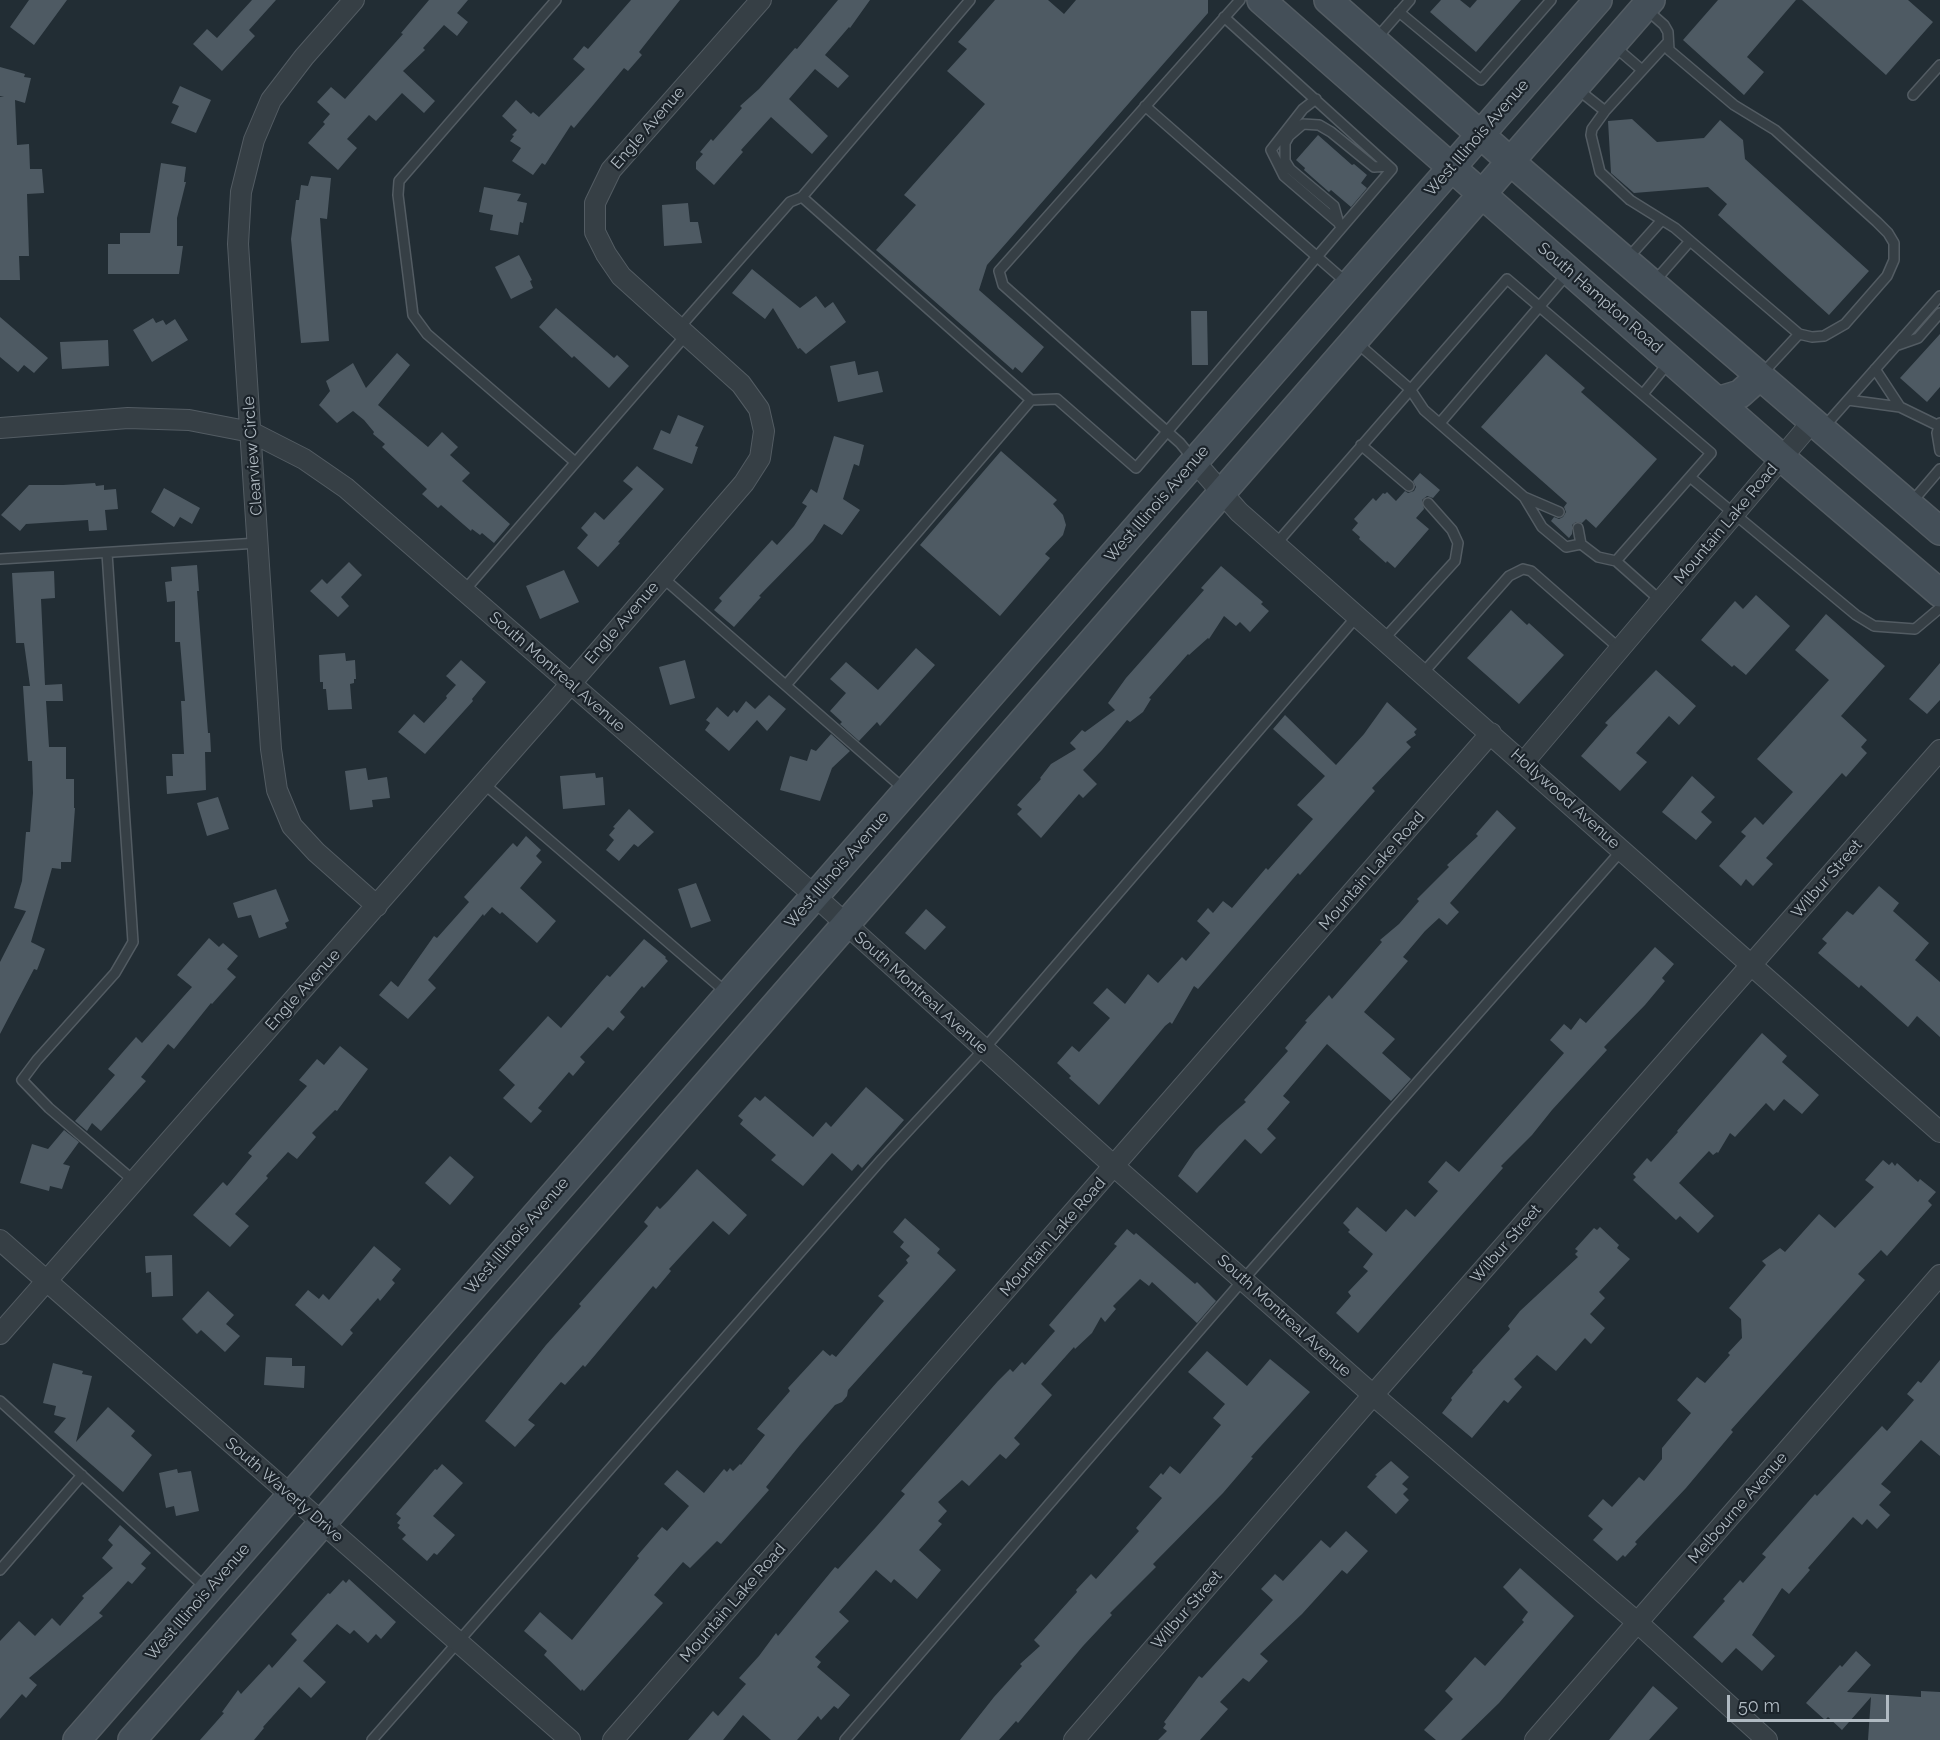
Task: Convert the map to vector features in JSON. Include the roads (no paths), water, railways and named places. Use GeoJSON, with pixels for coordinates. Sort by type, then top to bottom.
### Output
{"type":"FeatureCollection","features":[{"type":"Feature","properties":{"kind":"main road","name":"South Hampton Road"},"geometry":{"type":"LineString","coordinates":[[1261,0],[1782,458],[1940,593]]}},
{"type":"Feature","properties":{"kind":"main road"},"geometry":{"type":"LineString","coordinates":[[1328,0],[1625,261],[1940,531]]}},
{"type":"Feature","properties":{"kind":"main road","name":"West Illinois Avenue"},"geometry":{"type":"LineString","coordinates":[[77,1740],[1598,0]]}},
{"type":"Feature","properties":{"kind":"main road"},"geometry":{"type":"LineString","coordinates":[[132,1740],[1648,4]]}},
{"type":"Feature","properties":{"kind":"main road"},"geometry":{"type":"LineString","coordinates":[[1717,401],[1740,394],[1760,377]]}},
{"type":"Feature","properties":{"kind":"main road"},"geometry":{"type":"LineString","coordinates":[[550,1198],[583,1226]]}},
{"type":"Feature","properties":{"kind":"street","name":"Clearview Circle"},"geometry":{"type":"LineString","coordinates":[[354,0],[304,57],[271,100],[254,140],[241,192],[238,244],[271,749],[277,790],[292,826],[316,852],[377,906]]}},
{"type":"Feature","properties":{"kind":"street","name":"Engle Avenue"},"geometry":{"type":"LineString","coordinates":[[0,1334],[570,684],[744,483],[760,458],[764,431],[759,409],[741,384],[621,276],[595,232],[595,203],[611,170],[761,0]]}},
{"type":"Feature","properties":{"kind":"street","name":"South Montreal Avenue"},"geometry":{"type":"LineString","coordinates":[[0,428],[128,418],[189,420],[251,432],[304,459],[346,488],[846,924],[1115,1167],[1373,1395],[1638,1623],[1766,1740]]}},
{"type":"Feature","properties":{"kind":"street","name":"Mountain Lake Road"},"geometry":{"type":"LineString","coordinates":[[1524,762],[1782,458],[1816,426]]}},
{"type":"Feature","properties":{"kind":"street","name":"Hollywood Avenue"},"geometry":{"type":"LineString","coordinates":[[1195,462],[1239,512],[1940,1132]]}},
{"type":"Feature","properties":{"kind":"street","name":"Mountain Lake Road"},"geometry":{"type":"LineString","coordinates":[[613,1740],[1115,1167],[1491,733]]}},
{"type":"Feature","properties":{"kind":"street","name":"Wilbur Street"},"geometry":{"type":"LineString","coordinates":[[1074,1740],[1373,1395],[1940,750]]}},
{"type":"Feature","properties":{"kind":"street","name":"South Waverly Drive"},"geometry":{"type":"LineString","coordinates":[[0,1240],[570,1740]]}},
{"type":"Feature","properties":{"kind":"street","name":"Melbourne Avenue"},"geometry":{"type":"LineString","coordinates":[[1535,1740],[1940,1275]]}},
{"type":"Feature","properties":{"kind":"lane"},"geometry":{"type":"LineString","coordinates":[[556,0],[399,182],[398,195],[413,315],[427,334],[574,462]]}},
{"type":"Feature","properties":{"kind":"lane"},"geometry":{"type":"LineString","coordinates":[[464,591],[790,201],[802,196],[970,0]]}},
{"type":"Feature","properties":{"kind":"lane"},"geometry":{"type":"LineString","coordinates":[[1195,462],[1180,443],[1003,285],[999,271],[1240,0]]}},
{"type":"Feature","properties":{"kind":"lane"},"geometry":{"type":"LineString","coordinates":[[1374,41],[1410,0]]}},
{"type":"Feature","properties":{"kind":"lane"},"geometry":{"type":"LineString","coordinates":[[1399,12],[1481,80],[1551,0]]}},
{"type":"Feature","properties":{"kind":"lane"},"geometry":{"type":"LineString","coordinates":[[1648,4],[1668,32],[1669,50],[1734,105],[1775,130],[1888,233],[1894,243],[1894,260],[1887,276],[1845,324],[1824,336],[1799,334],[1690,241],[1630,200],[1600,172],[1591,135],[1592,129],[1605,111],[1668,42]]}},
{"type":"Feature","properties":{"kind":"lane"},"geometry":{"type":"LineString","coordinates":[[1224,17],[1390,167]]}},
{"type":"Feature","properties":{"kind":"lane"},"geometry":{"type":"LineString","coordinates":[[1612,45],[1642,70]]}},
{"type":"Feature","properties":{"kind":"lane"},"geometry":{"type":"LineString","coordinates":[[1913,95],[1940,65]]}},
{"type":"Feature","properties":{"kind":"lane"},"geometry":{"type":"LineString","coordinates":[[1575,86],[1605,111]]}},
{"type":"Feature","properties":{"kind":"lane"},"geometry":{"type":"LineString","coordinates":[[1316,99],[1303,109],[1271,150],[1284,176],[1342,226]]}},
{"type":"Feature","properties":{"kind":"lane"},"geometry":{"type":"LineString","coordinates":[[1145,106],[1349,284]]}},
{"type":"Feature","properties":{"kind":"lane"},"geometry":{"type":"LineString","coordinates":[[1342,226],[1334,207],[1290,169],[1285,161],[1285,143],[1289,136],[1303,124],[1319,126],[1331,132],[1374,167],[1390,167]]}},
{"type":"Feature","properties":{"kind":"lane"},"geometry":{"type":"LineString","coordinates":[[802,196],[1031,400],[1057,399],[1136,468],[1318,257],[1390,167]]}},
{"type":"Feature","properties":{"kind":"lane"},"geometry":{"type":"LineString","coordinates":[[1625,261],[1662,220]]}},
{"type":"Feature","properties":{"kind":"lane"},"geometry":{"type":"LineString","coordinates":[[1652,284],[1690,241]]}},
{"type":"Feature","properties":{"kind":"lane"},"geometry":{"type":"LineString","coordinates":[[1440,423],[1570,272]]}},
{"type":"Feature","properties":{"kind":"lane"},"geometry":{"type":"LineString","coordinates":[[1276,544],[1507,279],[1711,453],[1616,561]]}},
{"type":"Feature","properties":{"kind":"lane"},"geometry":{"type":"LineString","coordinates":[[1816,426],[1848,399],[1940,296]]}},
{"type":"Feature","properties":{"kind":"lane"},"geometry":{"type":"LineString","coordinates":[[1895,346],[1918,338],[1940,313]]}},
{"type":"Feature","properties":{"kind":"lane"},"geometry":{"type":"LineString","coordinates":[[1760,377],[1799,334]]}},
{"type":"Feature","properties":{"kind":"lane"},"geometry":{"type":"LineString","coordinates":[[1354,340],[1410,389],[1424,410],[1524,497],[1542,527],[1566,548],[1581,544]]}},
{"type":"Feature","properties":{"kind":"lane"},"geometry":{"type":"LineString","coordinates":[[1643,394],[1671,360]]}},
{"type":"Feature","properties":{"kind":"lane"},"geometry":{"type":"LineString","coordinates":[[1875,369],[1900,407]]}},
{"type":"Feature","properties":{"kind":"lane"},"geometry":{"type":"LineString","coordinates":[[1848,399],[1900,407],[1939,424],[1936,433],[1940,451]]}},
{"type":"Feature","properties":{"kind":"lane"},"geometry":{"type":"LineString","coordinates":[[786,686],[1031,400]]}},
{"type":"Feature","properties":{"kind":"lane"},"geometry":{"type":"LineString","coordinates":[[1361,446],[1409,486]]}},
{"type":"Feature","properties":{"kind":"lane"},"geometry":{"type":"LineString","coordinates":[[1909,505],[1940,469]]}},
{"type":"Feature","properties":{"kind":"lane"},"geometry":{"type":"LineString","coordinates":[[1690,477],[1856,615],[1874,626],[1914,629],[1940,608]]}},
{"type":"Feature","properties":{"kind":"lane"},"geometry":{"type":"LineString","coordinates":[[1524,497],[1559,512]]}},
{"type":"Feature","properties":{"kind":"lane"},"geometry":{"type":"LineString","coordinates":[[1384,639],[1455,561],[1458,543],[1452,530],[1428,503]]}},
{"type":"Feature","properties":{"kind":"lane"},"geometry":{"type":"LineString","coordinates":[[1578,528],[1581,544],[1598,557],[1616,561],[1661,601]]}},
{"type":"Feature","properties":{"kind":"lane"},"geometry":{"type":"LineString","coordinates":[[0,559],[259,543]]}},
{"type":"Feature","properties":{"kind":"lane"},"geometry":{"type":"LineString","coordinates":[[107,553],[133,942],[115,973],[22,1080],[49,1108],[134,1181]]}},
{"type":"Feature","properties":{"kind":"lane"},"geometry":{"type":"LineString","coordinates":[[1423,673],[1509,576],[1523,569],[1531,571],[1620,649]]}},
{"type":"Feature","properties":{"kind":"lane"},"geometry":{"type":"LineString","coordinates":[[662,577],[906,791]]}},
{"type":"Feature","properties":{"kind":"lane"},"geometry":{"type":"LineString","coordinates":[[372,1740],[882,1158],[984,1049],[1358,615]]}},
{"type":"Feature","properties":{"kind":"lane"},"geometry":{"type":"LineString","coordinates":[[483,783],[728,995]]}},
{"type":"Feature","properties":{"kind":"lane"},"geometry":{"type":"LineString","coordinates":[[845,1740],[1243,1280],[1622,850]]}},
{"type":"Feature","properties":{"kind":"lane"},"geometry":{"type":"LineString","coordinates":[[0,1401],[208,1590]]}},
{"type":"Feature","properties":{"kind":"lane"},"geometry":{"type":"LineString","coordinates":[[0,1570],[82,1476]]}}]}
